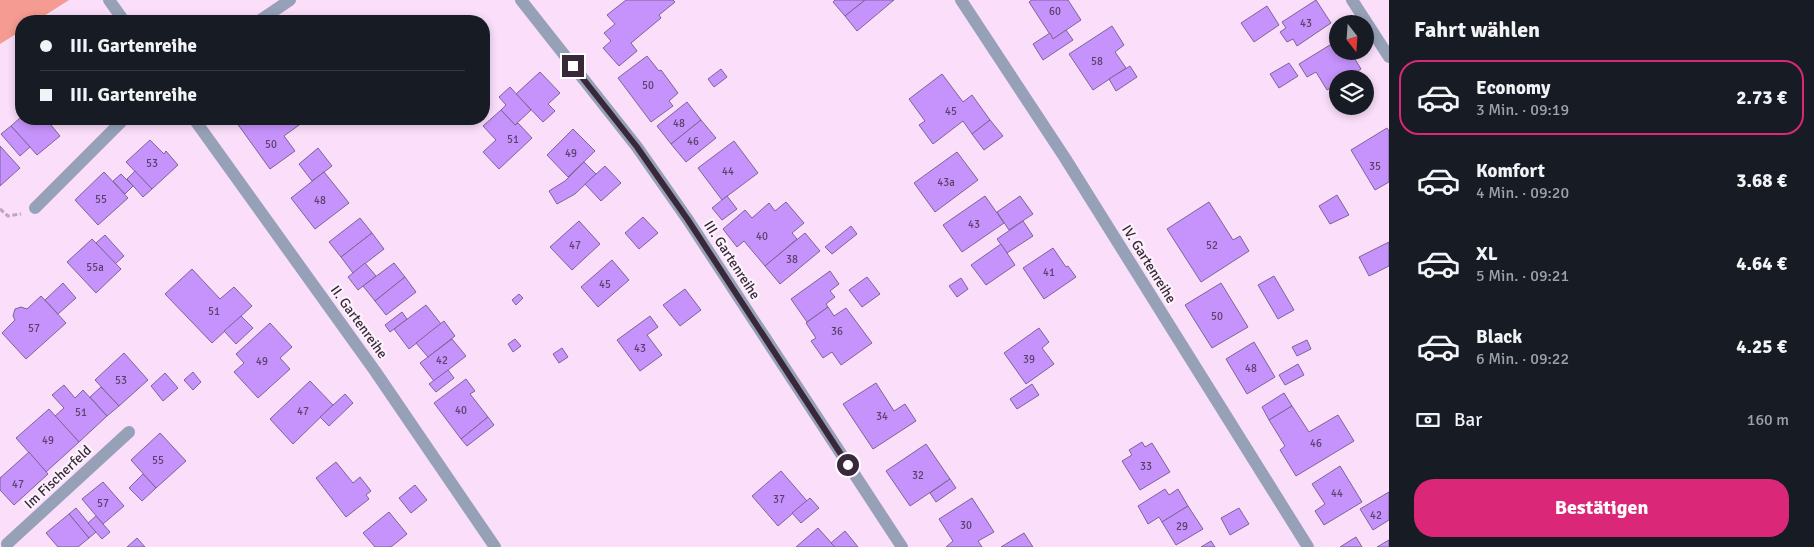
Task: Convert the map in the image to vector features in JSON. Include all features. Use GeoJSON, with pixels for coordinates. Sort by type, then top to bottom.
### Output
{"type":"FeatureCollection","features":[{"type":"Feature","properties":{"kind":"street"},"geometry":{"type":"LineString","coordinates":[[109,0],[120,15]]}},
{"type":"Feature","properties":{"kind":"street"},"geometry":{"type":"LineString","coordinates":[[267,15],[290,0]]}},
{"type":"Feature","properties":{"kind":"street","name":"III. Gartenreihe"},"geometry":{"type":"LineString","coordinates":[[521,0],[637,147],[660,180],[699,236],[902,547]]}},
{"type":"Feature","properties":{"kind":"street","name":"IV. Gartenreihe"},"geometry":{"type":"LineString","coordinates":[[960,0],[1070,166],[1308,547]]}},
{"type":"Feature","properties":{"kind":"street"},"geometry":{"type":"LineString","coordinates":[[1352,0],[1389,56]]}},
{"type":"Feature","properties":{"kind":"street"},"geometry":{"type":"LineString","coordinates":[[35,208],[118,125]]}},
{"type":"Feature","properties":{"kind":"street","name":"II. Gartenreihe"},"geometry":{"type":"LineString","coordinates":[[198,125],[375,371],[495,547]]}},
{"type":"Feature","properties":{"kind":"street","name":"Im Fischerfeld"},"geometry":{"type":"LineString","coordinates":[[5,542],[129,432]]}},
{"type":"Feature","properties":{"kind":"path"},"geometry":{"type":"LineString","coordinates":[[0,209],[8,216],[21,214],[35,208]]}},
{"type":"Feature","properties":{"kind":"shaded area"},"geometry":{"type":"Polygon","coordinates":[[[0,0],[69,0],[45,15],[15,15],[15,35],[0,44],[0,0]]]}},
{"type":"Feature","properties":{"kind":"building"},"geometry":{"type":"Polygon","coordinates":[[[626,0],[673,0],[675,2],[659,15],[661,18],[631,43],[637,51],[619,66],[603,48],[611,41],[604,33],[615,24],[607,15],[626,0]]]}},
{"type":"Feature","properties":{"kind":"building"},"geometry":{"type":"Polygon","coordinates":[[[835,0],[865,0],[845,16],[833,2],[835,0]]]}},
{"type":"Feature","properties":{"kind":"building"},"geometry":{"type":"Polygon","coordinates":[[[865,0],[894,0],[857,31],[845,16],[865,0]]]}},
{"type":"Feature","properties":{"kind":"building"},"geometry":{"type":"Polygon","coordinates":[[[1032,0],[1068,0],[1081,20],[1053,39],[1029,2],[1032,0]]]}},
{"type":"Feature","properties":{"kind":"building"},"geometry":{"type":"Polygon","coordinates":[[[1316,0],[1329,20],[1329,24],[1297,46],[1293,39],[1287,42],[1280,32],[1286,28],[1282,22],[1316,0]]]}},
{"type":"Feature","properties":{"kind":"building"},"geometry":{"type":"Polygon","coordinates":[[[1267,6],[1279,25],[1254,42],[1241,23],[1267,6]]]}},
{"type":"Feature","properties":{"kind":"building"},"geometry":{"type":"Polygon","coordinates":[[[1112,26],[1124,45],[1115,52],[1126,68],[1093,90],[1069,54],[1112,26]]]}},
{"type":"Feature","properties":{"kind":"building"},"geometry":{"type":"Polygon","coordinates":[[[1066,30],[1073,40],[1043,60],[1033,44],[1050,33],[1053,39],[1066,30]]]}},
{"type":"Feature","properties":{"kind":"building"},"geometry":{"type":"Polygon","coordinates":[[[1329,46],[1329,60],[1356,60],[1361,69],[1329,70],[1329,89],[1327,90],[1316,72],[1307,77],[1299,64],[1329,46]]]}},
{"type":"Feature","properties":{"kind":"building"},"geometry":{"type":"Polygon","coordinates":[[[647,56],[659,71],[661,70],[678,93],[669,101],[673,106],[651,122],[618,78],[647,56]]]}},
{"type":"Feature","properties":{"kind":"building"},"geometry":{"type":"Polygon","coordinates":[[[1289,63],[1298,76],[1279,88],[1270,74],[1289,63]]]}},
{"type":"Feature","properties":{"kind":"building"},"geometry":{"type":"Polygon","coordinates":[[[1130,66],[1137,77],[1116,91],[1109,79],[1130,66]]]}},
{"type":"Feature","properties":{"kind":"building"},"geometry":{"type":"Polygon","coordinates":[[[721,69],[727,77],[714,87],[708,79],[721,69]]]}},
{"type":"Feature","properties":{"kind":"building"},"geometry":{"type":"Polygon","coordinates":[[[540,72],[560,93],[548,104],[555,111],[543,122],[516,94],[540,72]]]}},
{"type":"Feature","properties":{"kind":"building"},"geometry":{"type":"Polygon","coordinates":[[[942,74],[963,102],[972,95],[990,120],[972,134],[963,121],[933,144],[919,125],[925,121],[909,99],[942,74]]]}},
{"type":"Feature","properties":{"kind":"building"},"geometry":{"type":"Polygon","coordinates":[[[510,87],[531,110],[515,125],[501,110],[506,105],[499,97],[510,87]]]}},
{"type":"Feature","properties":{"kind":"building"},"geometry":{"type":"Polygon","coordinates":[[[687,102],[701,120],[671,144],[657,126],[687,102]]]}},
{"type":"Feature","properties":{"kind":"building"},"geometry":{"type":"Polygon","coordinates":[[[501,110],[515,125],[518,123],[532,138],[499,169],[483,152],[496,140],[483,126],[490,125],[490,120],[501,110]]]}},
{"type":"Feature","properties":{"kind":"building"},"geometry":{"type":"Polygon","coordinates":[[[701,120],[716,138],[686,162],[671,144],[701,120]]]}},
{"type":"Feature","properties":{"kind":"building"},"geometry":{"type":"Polygon","coordinates":[[[990,120],[1003,136],[984,150],[972,134],[990,120]]]}},
{"type":"Feature","properties":{"kind":"building"},"geometry":{"type":"Polygon","coordinates":[[[15,122],[15,125],[51,125],[60,136],[37,155],[11,126],[15,122]]]}},
{"type":"Feature","properties":{"kind":"building"},"geometry":{"type":"Polygon","coordinates":[[[238,125],[299,125],[284,136],[295,151],[270,169],[238,125]]]}},
{"type":"Feature","properties":{"kind":"building"},"geometry":{"type":"Polygon","coordinates":[[[11,126],[30,147],[20,156],[1,134],[11,126]]]}},
{"type":"Feature","properties":{"kind":"building"},"geometry":{"type":"Polygon","coordinates":[[[1387,128],[1389,131],[1389,182],[1375,190],[1351,150],[1387,128]]]}},
{"type":"Feature","properties":{"kind":"building"},"geometry":{"type":"Polygon","coordinates":[[[573,129],[595,151],[568,177],[547,155],[573,129]]]}},
{"type":"Feature","properties":{"kind":"building"},"geometry":{"type":"Polygon","coordinates":[[[150,140],[164,154],[166,151],[178,165],[152,189],[126,162],[150,140]]]}},
{"type":"Feature","properties":{"kind":"building"},"geometry":{"type":"Polygon","coordinates":[[[734,141],[758,173],[722,200],[698,168],[734,141]]]}},
{"type":"Feature","properties":{"kind":"building"},"geometry":{"type":"Polygon","coordinates":[[[0,146],[20,168],[0,186],[0,146]]]}},
{"type":"Feature","properties":{"kind":"building"},"geometry":{"type":"Polygon","coordinates":[[[318,148],[332,166],[312,181],[299,164],[318,148]]]}},
{"type":"Feature","properties":{"kind":"building"},"geometry":{"type":"Polygon","coordinates":[[[957,152],[978,180],[935,212],[914,183],[957,152]]]}},
{"type":"Feature","properties":{"kind":"building"},"geometry":{"type":"Polygon","coordinates":[[[584,162],[596,174],[575,194],[557,204],[549,191],[565,181],[584,162]]]}},
{"type":"Feature","properties":{"kind":"building"},"geometry":{"type":"Polygon","coordinates":[[[605,166],[621,183],[601,201],[585,184],[605,166]]]}},
{"type":"Feature","properties":{"kind":"building"},"geometry":{"type":"Polygon","coordinates":[[[135,171],[152,189],[143,197],[127,179],[135,171]]]}},
{"type":"Feature","properties":{"kind":"building"},"geometry":{"type":"Polygon","coordinates":[[[104,172],[128,198],[98,225],[75,200],[104,172]]]}},
{"type":"Feature","properties":{"kind":"building"},"geometry":{"type":"Polygon","coordinates":[[[324,172],[349,203],[315,229],[291,198],[324,172]]]}},
{"type":"Feature","properties":{"kind":"building"},"geometry":{"type":"Polygon","coordinates":[[[121,174],[133,186],[125,194],[113,181],[121,174]]]}},
{"type":"Feature","properties":{"kind":"building"},"geometry":{"type":"Polygon","coordinates":[[[1337,195],[1349,215],[1330,224],[1319,206],[1337,195]]]}},
{"type":"Feature","properties":{"kind":"building"},"geometry":{"type":"Polygon","coordinates":[[[727,196],[737,209],[722,220],[712,208],[727,196]]]}},
{"type":"Feature","properties":{"kind":"building"},"geometry":{"type":"Polygon","coordinates":[[[985,196],[1004,223],[962,252],[943,225],[985,196]]]}},
{"type":"Feature","properties":{"kind":"building"},"geometry":{"type":"Polygon","coordinates":[[[1020,196],[1033,214],[1009,230],[997,212],[1020,196]]]}},
{"type":"Feature","properties":{"kind":"building"},"geometry":{"type":"Polygon","coordinates":[[[786,202],[804,223],[792,233],[797,239],[765,266],[744,241],[737,247],[723,229],[745,210],[752,218],[769,203],[775,211],[786,202]]]}},
{"type":"Feature","properties":{"kind":"building"},"geometry":{"type":"Polygon","coordinates":[[[1209,202],[1233,240],[1240,236],[1249,251],[1201,282],[1167,229],[1209,202]]]}},
{"type":"Feature","properties":{"kind":"building"},"geometry":{"type":"Polygon","coordinates":[[[643,217],[658,233],[639,249],[625,233],[643,217]]]}},
{"type":"Feature","properties":{"kind":"building"},"geometry":{"type":"Polygon","coordinates":[[[360,218],[372,233],[341,257],[329,242],[360,218]]]}},
{"type":"Feature","properties":{"kind":"building"},"geometry":{"type":"Polygon","coordinates":[[[579,221],[600,244],[572,270],[550,247],[579,221]]]}},
{"type":"Feature","properties":{"kind":"building"},"geometry":{"type":"Polygon","coordinates":[[[1023,221],[1033,236],[1007,253],[997,239],[1023,221]]]}},
{"type":"Feature","properties":{"kind":"building"},"geometry":{"type":"Polygon","coordinates":[[[851,226],[857,234],[832,254],[825,247],[851,226]]]}},
{"type":"Feature","properties":{"kind":"building"},"geometry":{"type":"Polygon","coordinates":[[[372,233],[384,249],[353,273],[341,257],[372,233]]]}},
{"type":"Feature","properties":{"kind":"building"},"geometry":{"type":"Polygon","coordinates":[[[805,233],[820,251],[780,284],[765,266],[805,233]]]}},
{"type":"Feature","properties":{"kind":"building"},"geometry":{"type":"Polygon","coordinates":[[[105,235],[124,256],[115,264],[96,243],[105,235]]]}},
{"type":"Feature","properties":{"kind":"building"},"geometry":{"type":"Polygon","coordinates":[[[92,239],[121,269],[96,293],[67,262],[92,239]]]}},
{"type":"Feature","properties":{"kind":"building"},"geometry":{"type":"Polygon","coordinates":[[[1389,242],[1389,266],[1369,276],[1359,257],[1389,242]]]}},
{"type":"Feature","properties":{"kind":"building"},"geometry":{"type":"Polygon","coordinates":[[[1001,244],[1015,265],[986,285],[971,265],[1001,244]]]}},
{"type":"Feature","properties":{"kind":"building"},"geometry":{"type":"Polygon","coordinates":[[[1053,248],[1066,267],[1068,266],[1076,277],[1044,299],[1023,268],[1053,248]]]}},
{"type":"Feature","properties":{"kind":"building"},"geometry":{"type":"Polygon","coordinates":[[[612,260],[629,280],[598,307],[581,287],[612,260]]]}},
{"type":"Feature","properties":{"kind":"building"},"geometry":{"type":"Polygon","coordinates":[[[365,263],[376,276],[358,290],[348,277],[365,263]]]}},
{"type":"Feature","properties":{"kind":"building"},"geometry":{"type":"Polygon","coordinates":[[[394,263],[405,277],[375,301],[363,286],[394,263]]]}},
{"type":"Feature","properties":{"kind":"building"},"geometry":{"type":"Polygon","coordinates":[[[192,269],[220,299],[234,287],[252,306],[212,343],[165,294],[192,269]]]}},
{"type":"Feature","properties":{"kind":"building"},"geometry":{"type":"Polygon","coordinates":[[[830,271],[839,284],[830,291],[835,297],[826,304],[828,307],[807,322],[791,299],[830,271]]]}},
{"type":"Feature","properties":{"kind":"building"},"geometry":{"type":"Polygon","coordinates":[[[1274,276],[1294,310],[1278,319],[1258,285],[1274,276]]]}},
{"type":"Feature","properties":{"kind":"building"},"geometry":{"type":"Polygon","coordinates":[[[405,277],[416,292],[386,315],[375,301],[405,277]]]}},
{"type":"Feature","properties":{"kind":"building"},"geometry":{"type":"Polygon","coordinates":[[[867,277],[880,294],[862,307],[849,290],[867,277]]]}},
{"type":"Feature","properties":{"kind":"building"},"geometry":{"type":"Polygon","coordinates":[[[961,278],[968,289],[957,297],[949,286],[961,278]]]}},
{"type":"Feature","properties":{"kind":"building"},"geometry":{"type":"Polygon","coordinates":[[[63,283],[76,298],[58,314],[45,300],[63,283]]]}},
{"type":"Feature","properties":{"kind":"building"},"geometry":{"type":"Polygon","coordinates":[[[1221,283],[1248,327],[1212,348],[1185,305],[1221,283]]]}},
{"type":"Feature","properties":{"kind":"building"},"geometry":{"type":"Polygon","coordinates":[[[685,289],[701,310],[680,326],[663,305],[685,289]]]}},
{"type":"Feature","properties":{"kind":"building"},"geometry":{"type":"Polygon","coordinates":[[[519,294],[523,298],[516,305],[512,300],[519,294]]]}},
{"type":"Feature","properties":{"kind":"building"},"geometry":{"type":"Polygon","coordinates":[[[41,296],[66,323],[26,359],[2,333],[15,320],[13,316],[15,309],[21,307],[27,309],[41,296]]]}},
{"type":"Feature","properties":{"kind":"building"},"geometry":{"type":"Polygon","coordinates":[[[426,305],[441,324],[409,349],[394,329],[426,305]]]}},
{"type":"Feature","properties":{"kind":"building"},"geometry":{"type":"Polygon","coordinates":[[[828,307],[834,316],[846,308],[872,343],[841,365],[832,352],[823,358],[811,341],[816,338],[806,323],[828,307]]]}},
{"type":"Feature","properties":{"kind":"building"},"geometry":{"type":"Polygon","coordinates":[[[402,312],[407,319],[390,332],[385,325],[402,312]]]}},
{"type":"Feature","properties":{"kind":"building"},"geometry":{"type":"Polygon","coordinates":[[[241,316],[253,328],[236,344],[224,331],[241,316]]]}},
{"type":"Feature","properties":{"kind":"building"},"geometry":{"type":"Polygon","coordinates":[[[650,316],[658,327],[647,335],[662,355],[640,371],[617,340],[650,316]]]}},
{"type":"Feature","properties":{"kind":"building"},"geometry":{"type":"Polygon","coordinates":[[[444,321],[455,336],[428,357],[416,343],[444,321]]]}},
{"type":"Feature","properties":{"kind":"building"},"geometry":{"type":"Polygon","coordinates":[[[270,323],[292,347],[280,358],[290,369],[258,398],[234,372],[244,363],[236,354],[270,323]]]}},
{"type":"Feature","properties":{"kind":"building"},"geometry":{"type":"Polygon","coordinates":[[[1039,328],[1049,342],[1042,348],[1054,364],[1026,384],[1004,353],[1039,328]]]}},
{"type":"Feature","properties":{"kind":"building"},"geometry":{"type":"Polygon","coordinates":[[[452,339],[466,356],[434,381],[420,363],[452,339]]]}},
{"type":"Feature","properties":{"kind":"building"},"geometry":{"type":"Polygon","coordinates":[[[515,339],[521,346],[513,352],[508,344],[515,339]]]}},
{"type":"Feature","properties":{"kind":"building"},"geometry":{"type":"Polygon","coordinates":[[[1307,340],[1311,349],[1297,356],[1292,347],[1307,340]]]}},
{"type":"Feature","properties":{"kind":"building"},"geometry":{"type":"Polygon","coordinates":[[[1254,342],[1275,377],[1247,394],[1226,359],[1254,342]]]}},
{"type":"Feature","properties":{"kind":"building"},"geometry":{"type":"Polygon","coordinates":[[[562,348],[568,357],[559,363],[553,354],[562,348]]]}},
{"type":"Feature","properties":{"kind":"building"},"geometry":{"type":"Polygon","coordinates":[[[124,353],[148,380],[119,406],[95,380],[124,353]]]}},
{"type":"Feature","properties":{"kind":"building"},"geometry":{"type":"Polygon","coordinates":[[[1298,364],[1304,375],[1285,385],[1279,375],[1298,364]]]}},
{"type":"Feature","properties":{"kind":"building"},"geometry":{"type":"Polygon","coordinates":[[[448,370],[454,378],[436,392],[429,384],[448,370]]]}},
{"type":"Feature","properties":{"kind":"building"},"geometry":{"type":"Polygon","coordinates":[[[193,372],[201,382],[193,390],[184,380],[193,372]]]}},
{"type":"Feature","properties":{"kind":"building"},"geometry":{"type":"Polygon","coordinates":[[[165,373],[178,388],[163,401],[151,386],[165,373]]]}},
{"type":"Feature","properties":{"kind":"building"},"geometry":{"type":"Polygon","coordinates":[[[466,379],[475,391],[470,394],[488,417],[461,439],[434,403],[466,379]]]}},
{"type":"Feature","properties":{"kind":"building"},"geometry":{"type":"Polygon","coordinates":[[[310,381],[333,405],[293,444],[270,419],[310,381]]]}},
{"type":"Feature","properties":{"kind":"building"},"geometry":{"type":"Polygon","coordinates":[[[876,383],[894,411],[905,404],[916,421],[873,449],[843,404],[876,383]]]}},
{"type":"Feature","properties":{"kind":"building"},"geometry":{"type":"Polygon","coordinates":[[[1032,384],[1039,395],[1017,409],[1010,399],[1032,384]]]}},
{"type":"Feature","properties":{"kind":"building"},"geometry":{"type":"Polygon","coordinates":[[[64,385],[75,398],[83,390],[107,416],[79,442],[55,416],[64,408],[52,395],[64,385]]]}},
{"type":"Feature","properties":{"kind":"building"},"geometry":{"type":"Polygon","coordinates":[[[101,387],[119,406],[107,416],[90,397],[101,387]]]}},
{"type":"Feature","properties":{"kind":"building"},"geometry":{"type":"Polygon","coordinates":[[[1284,393],[1292,406],[1269,420],[1262,407],[1284,393]]]}},
{"type":"Feature","properties":{"kind":"building"},"geometry":{"type":"Polygon","coordinates":[[[345,394],[353,403],[329,426],[320,417],[345,394]]]}},
{"type":"Feature","properties":{"kind":"building"},"geometry":{"type":"Polygon","coordinates":[[[1292,406],[1309,432],[1338,415],[1354,441],[1296,476],[1280,450],[1285,446],[1269,420],[1292,406]]]}},
{"type":"Feature","properties":{"kind":"building"},"geometry":{"type":"Polygon","coordinates":[[[49,409],[79,442],[46,472],[16,438],[49,409]]]}},
{"type":"Feature","properties":{"kind":"building"},"geometry":{"type":"Polygon","coordinates":[[[488,417],[494,425],[467,446],[461,439],[488,417]]]}},
{"type":"Feature","properties":{"kind":"building"},"geometry":{"type":"Polygon","coordinates":[[[160,433],[186,461],[156,488],[131,460],[160,433]]]}},
{"type":"Feature","properties":{"kind":"building"},"geometry":{"type":"Polygon","coordinates":[[[1142,442],[1145,447],[1152,443],[1170,472],[1140,490],[1122,461],[1132,455],[1129,450],[1142,442]]]}},
{"type":"Feature","properties":{"kind":"building"},"geometry":{"type":"Polygon","coordinates":[[[926,444],[950,479],[910,506],[886,471],[926,444]]]}},
{"type":"Feature","properties":{"kind":"building"},"geometry":{"type":"Polygon","coordinates":[[[29,452],[48,474],[14,505],[0,490],[0,478],[29,452]]]}},
{"type":"Feature","properties":{"kind":"building"},"geometry":{"type":"Polygon","coordinates":[[[336,462],[353,483],[360,477],[371,491],[366,495],[369,499],[346,517],[316,478],[336,462]]]}},
{"type":"Feature","properties":{"kind":"building"},"geometry":{"type":"Polygon","coordinates":[[[1340,466],[1362,502],[1324,525],[1315,511],[1325,504],[1312,484],[1340,466]]]}},
{"type":"Feature","properties":{"kind":"building"},"geometry":{"type":"Polygon","coordinates":[[[781,471],[807,501],[778,526],[752,496],[781,471]]]}},
{"type":"Feature","properties":{"kind":"building"},"geometry":{"type":"Polygon","coordinates":[[[143,474],[156,488],[142,501],[129,488],[143,474]]]}},
{"type":"Feature","properties":{"kind":"building"},"geometry":{"type":"Polygon","coordinates":[[[950,479],[956,488],[936,502],[930,493],[950,479]]]}},
{"type":"Feature","properties":{"kind":"building"},"geometry":{"type":"Polygon","coordinates":[[[103,482],[124,506],[103,524],[82,499],[103,482]]]}},
{"type":"Feature","properties":{"kind":"building"},"geometry":{"type":"Polygon","coordinates":[[[415,485],[427,500],[411,513],[399,498],[415,485]]]}},
{"type":"Feature","properties":{"kind":"building"},"geometry":{"type":"Polygon","coordinates":[[[1165,489],[1169,495],[1178,489],[1188,506],[1162,522],[1159,517],[1148,524],[1138,506],[1165,489]]]}},
{"type":"Feature","properties":{"kind":"building"},"geometry":{"type":"Polygon","coordinates":[[[1389,492],[1389,520],[1373,530],[1360,509],[1389,492]]]}},
{"type":"Feature","properties":{"kind":"building"},"geometry":{"type":"Polygon","coordinates":[[[810,498],[819,508],[801,523],[792,513],[810,498]]]}},
{"type":"Feature","properties":{"kind":"building"},"geometry":{"type":"Polygon","coordinates":[[[972,498],[994,532],[978,541],[982,547],[946,547],[953,541],[939,519],[972,498]]]}},
{"type":"Feature","properties":{"kind":"building"},"geometry":{"type":"Polygon","coordinates":[[[1188,506],[1203,529],[1176,545],[1162,522],[1188,506]]]}},
{"type":"Feature","properties":{"kind":"building"},"geometry":{"type":"Polygon","coordinates":[[[76,508],[96,532],[89,538],[69,514],[76,508]]]}},
{"type":"Feature","properties":{"kind":"building"},"geometry":{"type":"Polygon","coordinates":[[[1239,508],[1249,524],[1230,535],[1221,518],[1239,508]]]}},
{"type":"Feature","properties":{"kind":"building"},"geometry":{"type":"Polygon","coordinates":[[[389,512],[407,534],[391,547],[375,547],[363,533],[389,512]]]}},
{"type":"Feature","properties":{"kind":"building"},"geometry":{"type":"Polygon","coordinates":[[[69,514],[89,538],[78,547],[58,547],[46,533],[69,514]]]}},
{"type":"Feature","properties":{"kind":"building"},"geometry":{"type":"Polygon","coordinates":[[[96,516],[110,532],[102,539],[88,523],[96,516]]]}},
{"type":"Feature","properties":{"kind":"building"},"geometry":{"type":"Polygon","coordinates":[[[818,528],[835,547],[796,547],[818,528]]]}},
{"type":"Feature","properties":{"kind":"building"},"geometry":{"type":"Polygon","coordinates":[[[845,531],[858,547],[835,547],[831,543],[845,531]]]}},
{"type":"Feature","properties":{"kind":"building"},"geometry":{"type":"Polygon","coordinates":[[[1024,533],[1033,547],[1001,547],[1024,533]]]}},
{"type":"Feature","properties":{"kind":"building"},"geometry":{"type":"Polygon","coordinates":[[[1356,537],[1362,547],[1340,547],[1356,537]]]}},
{"type":"Feature","properties":{"kind":"building"},"geometry":{"type":"Polygon","coordinates":[[[137,538],[145,547],[127,547],[137,538]]]}},
{"type":"Feature","properties":{"kind":"building"},"geometry":{"type":"Polygon","coordinates":[[[1389,540],[1389,547],[1377,547],[1389,540]]]}},
{"type":"Feature","properties":{"kind":"building"},"geometry":{"type":"Polygon","coordinates":[[[1211,541],[1215,547],[1201,547],[1211,541]]]}},
{"type":"Feature","properties":{"kind":"route"},"geometry":{"type":"LineString","coordinates":[[573,66],[637,147],[688,220],[848,465]]}}]}
